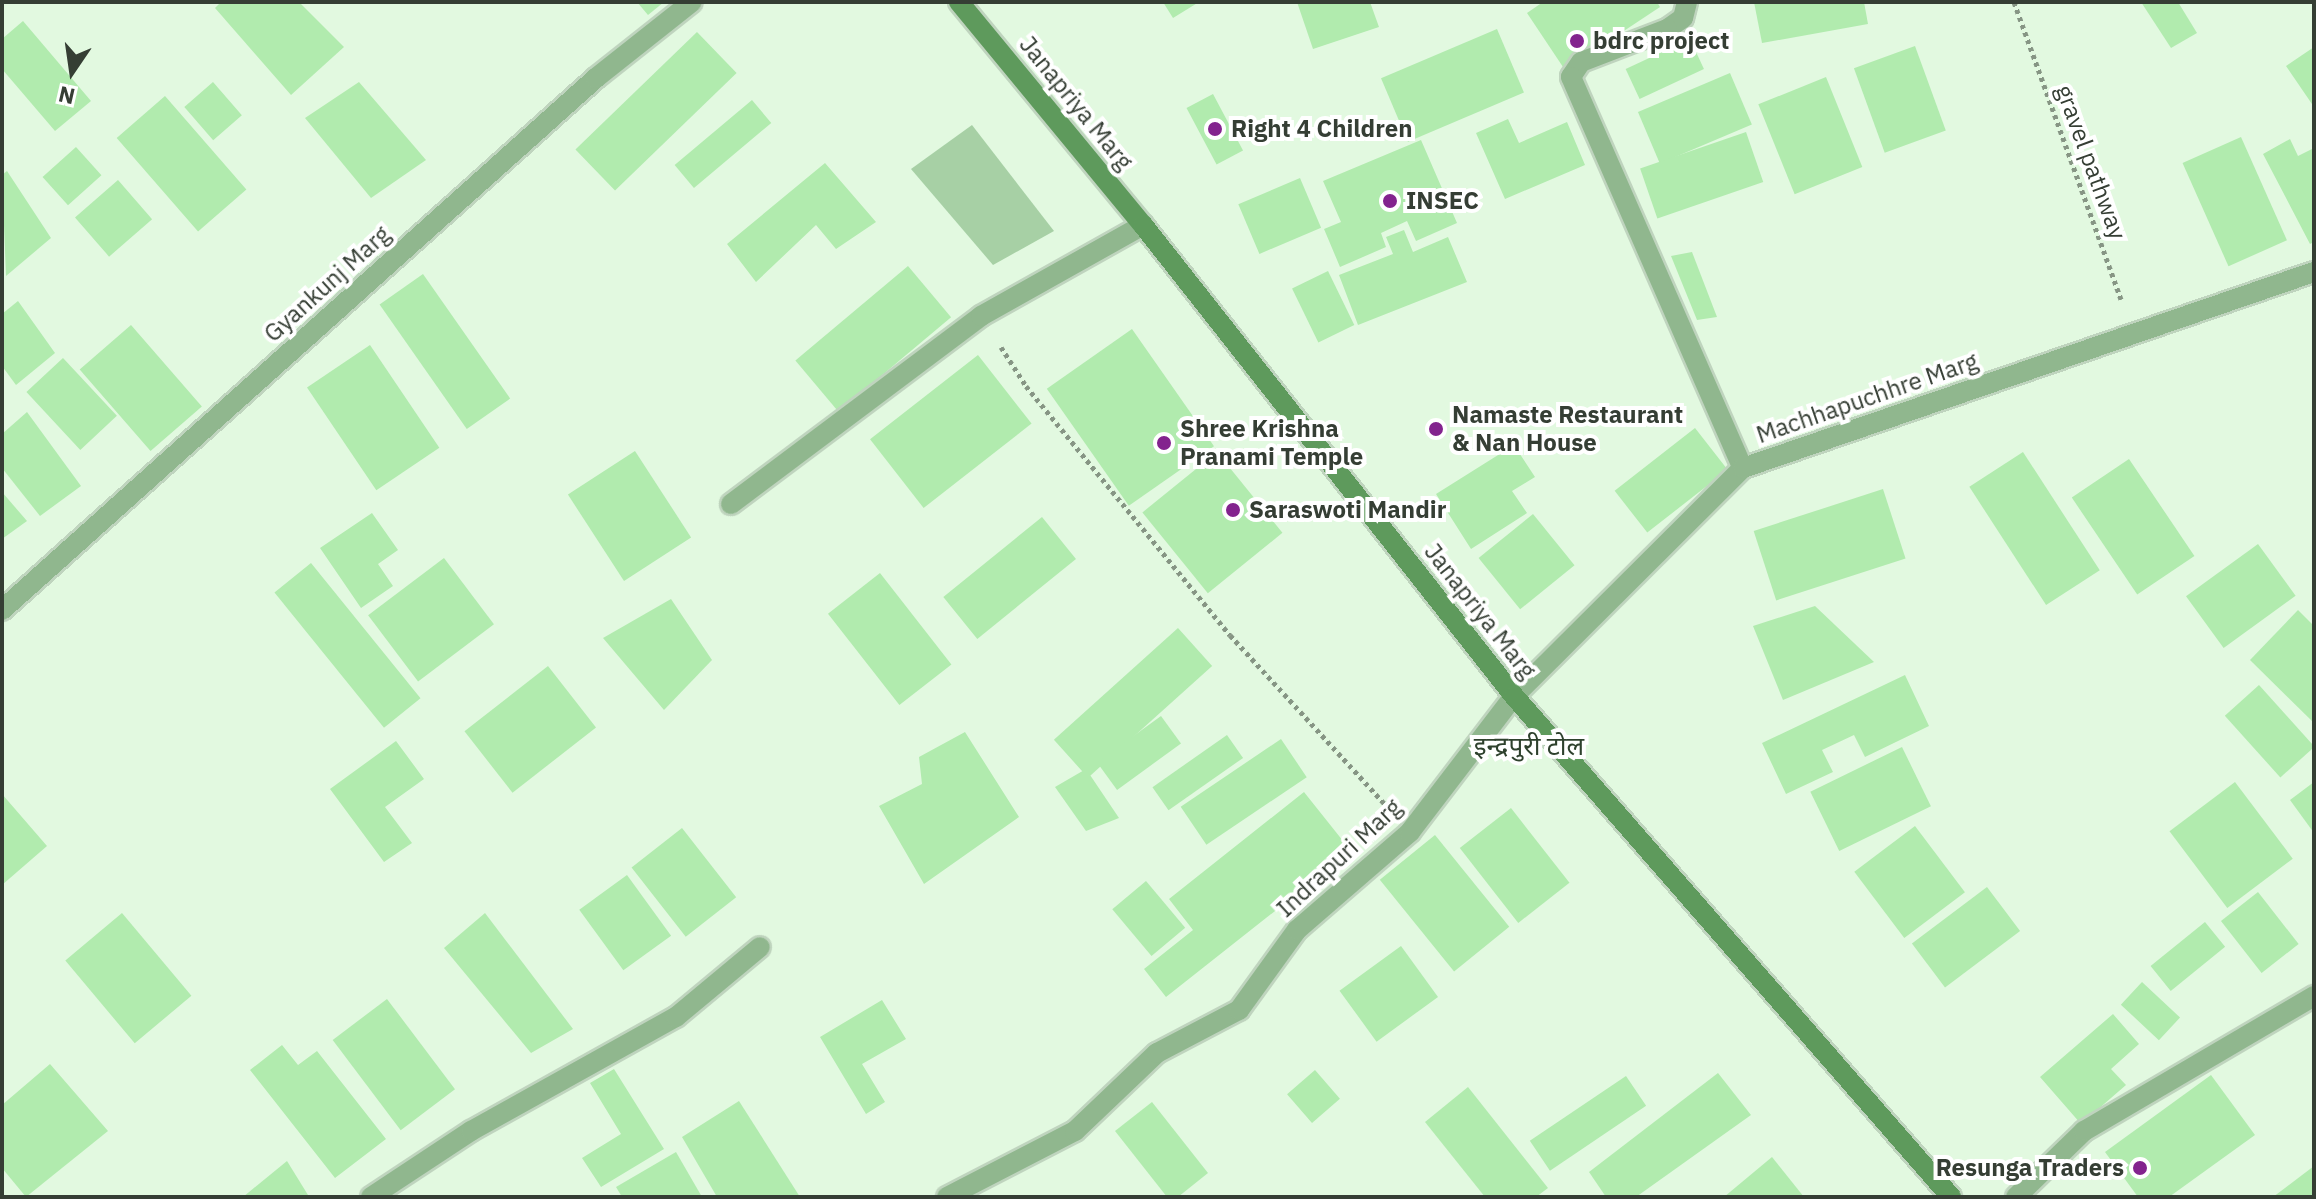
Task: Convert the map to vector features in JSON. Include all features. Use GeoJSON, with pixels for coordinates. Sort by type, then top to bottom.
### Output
{"type":"FeatureCollection","features":[{"type":"Feature","properties":{"kind":"main road","name":"Janapriya Marg"},"geometry":{"type":"LineString","coordinates":[[959,2],[1143,225],[1514,696],[1951,1197]]}},
{"type":"Feature","properties":{"kind":"street","name":"Gyankunj Marg"},"geometry":{"type":"LineString","coordinates":[[2,610],[596,78],[692,2]]}},
{"type":"Feature","properties":{"kind":"street"},"geometry":{"type":"LineString","coordinates":[[1687,2],[1683,18],[1667,29],[1581,62],[1571,77],[1743,468]]}},
{"type":"Feature","properties":{"kind":"street"},"geometry":{"type":"LineString","coordinates":[[731,504],[981,316],[1143,225]]}},
{"type":"Feature","properties":{"kind":"street","name":"Machhapuchhre Marg"},"geometry":{"type":"LineString","coordinates":[[1514,696],[1743,468],[2314,272]]}},
{"type":"Feature","properties":{"kind":"street","name":"Indrapuri Marg"},"geometry":{"type":"LineString","coordinates":[[947,1197],[1075,1131],[1157,1053],[1239,1010],[1297,930],[1410,832],[1514,696]]}},
{"type":"Feature","properties":{"kind":"street"},"geometry":{"type":"LineString","coordinates":[[371,1197],[471,1131],[676,1017],[760,947]]}},
{"type":"Feature","properties":{"kind":"street"},"geometry":{"type":"LineString","coordinates":[[2016,1197],[2084,1131],[2314,996]]}},
{"type":"Feature","properties":{"kind":"path","name":"gravel pathway"},"geometry":{"type":"LineString","coordinates":[[2014,2],[2134,334]]}},
{"type":"Feature","properties":{"kind":"path"},"geometry":{"type":"LineString","coordinates":[[981,316],[1026,386],[1230,635],[1410,832]]}},
{"type":"Feature","properties":{"kind":"green space"},"geometry":{"type":"Polygon","coordinates":[[[972,125],[1054,231],[993,265],[911,169],[972,125]]]}},
{"type":"Feature","properties":{"kind":"building"},"geometry":{"type":"Polygon","coordinates":[[[221,2],[299,2],[344,47],[291,95],[215,8],[221,2]]]}},
{"type":"Feature","properties":{"kind":"building"},"geometry":{"type":"Polygon","coordinates":[[[637,2],[664,2],[648,15],[637,2]]]}},
{"type":"Feature","properties":{"kind":"building"},"geometry":{"type":"Polygon","coordinates":[[[1163,2],[1199,2],[1173,18],[1163,2]]]}},
{"type":"Feature","properties":{"kind":"building"},"geometry":{"type":"Polygon","coordinates":[[[1297,2],[1370,2],[1379,27],[1313,49],[1297,2]]]}},
{"type":"Feature","properties":{"kind":"building","name":"bdrc project"},"geometry":{"type":"Polygon","coordinates":[[[1543,2],[1657,2],[1660,7],[1565,70],[1527,13],[1543,2]]]}},
{"type":"Feature","properties":{"kind":"building"},"geometry":{"type":"Polygon","coordinates":[[[1754,2],[1864,2],[1868,24],[1762,43],[1754,2]]]}},
{"type":"Feature","properties":{"kind":"building"},"geometry":{"type":"Polygon","coordinates":[[[2141,2],[2178,2],[2197,33],[2171,48],[2141,2]]]}},
{"type":"Feature","properties":{"kind":"building"},"geometry":{"type":"Polygon","coordinates":[[[23,21],[91,101],[55,131],[2,69],[2,39],[23,21]]]}},
{"type":"Feature","properties":{"kind":"building"},"geometry":{"type":"Polygon","coordinates":[[[1497,29],[1524,93],[1408,142],[1381,78],[1497,29]]]}},
{"type":"Feature","properties":{"kind":"building"},"geometry":{"type":"Polygon","coordinates":[[[697,32],[737,73],[615,190],[575,149],[697,32]]]}},
{"type":"Feature","properties":{"kind":"building"},"geometry":{"type":"Polygon","coordinates":[[[1690,39],[1704,69],[1640,99],[1626,69],[1690,39]]]}},
{"type":"Feature","properties":{"kind":"building"},"geometry":{"type":"Polygon","coordinates":[[[1915,46],[1946,131],[1885,153],[1854,68],[1915,46]]]}},
{"type":"Feature","properties":{"kind":"building"},"geometry":{"type":"Polygon","coordinates":[[[2314,47],[2314,107],[2286,66],[2314,47]]]}},
{"type":"Feature","properties":{"kind":"building"},"geometry":{"type":"Polygon","coordinates":[[[1730,73],[1752,125],[1660,164],[1638,112],[1730,73]]]}},
{"type":"Feature","properties":{"kind":"building"},"geometry":{"type":"Polygon","coordinates":[[[1826,77],[1862,167],[1795,194],[1758,104],[1826,77]]]}},
{"type":"Feature","properties":{"kind":"building"},"geometry":{"type":"Polygon","coordinates":[[[213,82],[242,115],[213,140],[184,107],[213,82]]]}},
{"type":"Feature","properties":{"kind":"building"},"geometry":{"type":"Polygon","coordinates":[[[359,82],[426,160],[371,198],[305,118],[359,82]]]}},
{"type":"Feature","properties":{"kind":"building","name":"Right 4 Children"},"geometry":{"type":"Polygon","coordinates":[[[1213,94],[1243,151],[1217,165],[1187,108],[1213,94]]]}},
{"type":"Feature","properties":{"kind":"building"},"geometry":{"type":"Polygon","coordinates":[[[165,96],[246,190],[198,232],[117,138],[165,96]]]}},
{"type":"Feature","properties":{"kind":"building"},"geometry":{"type":"Polygon","coordinates":[[[752,100],[771,123],[694,188],[675,165],[752,100]]]}},
{"type":"Feature","properties":{"kind":"building"},"geometry":{"type":"Polygon","coordinates":[[[1508,119],[1519,143],[1567,122],[1585,165],[1505,199],[1476,133],[1508,119]]]}},
{"type":"Feature","properties":{"kind":"building"},"geometry":{"type":"Polygon","coordinates":[[[1746,132],[1763,182],[1657,219],[1640,168],[1746,132]]]}},
{"type":"Feature","properties":{"kind":"building"},"geometry":{"type":"Polygon","coordinates":[[[2241,137],[2287,240],[2228,266],[2183,163],[2241,137]]]}},
{"type":"Feature","properties":{"kind":"building"},"geometry":{"type":"Polygon","coordinates":[[[2290,139],[2298,156],[2314,148],[2314,242],[2310,244],[2263,154],[2290,139]]]}},
{"type":"Feature","properties":{"kind":"building","name":"INSEC"},"geometry":{"type":"Polygon","coordinates":[[[1421,140],[1457,223],[1416,241],[1407,221],[1381,233],[1386,247],[1340,267],[1324,229],[1341,222],[1323,181],[1421,140]]]}},
{"type":"Feature","properties":{"kind":"building"},"geometry":{"type":"Polygon","coordinates":[[[76,147],[101,175],[68,205],[43,177],[76,147]]]}},
{"type":"Feature","properties":{"kind":"building"},"geometry":{"type":"Polygon","coordinates":[[[825,163],[876,222],[836,249],[816,225],[756,282],[727,244],[825,163]]]}},
{"type":"Feature","properties":{"kind":"building"},"geometry":{"type":"Polygon","coordinates":[[[7,171],[51,238],[6,276],[2,175],[7,171]]]}},
{"type":"Feature","properties":{"kind":"building"},"geometry":{"type":"Polygon","coordinates":[[[1300,178],[1321,228],[1259,254],[1238,204],[1300,178]]]}},
{"type":"Feature","properties":{"kind":"building"},"geometry":{"type":"Polygon","coordinates":[[[118,180],[152,219],[109,257],[75,217],[118,180]]]}},
{"type":"Feature","properties":{"kind":"building"},"geometry":{"type":"Polygon","coordinates":[[[1404,230],[1413,252],[1448,237],[1467,282],[1358,325],[1339,275],[1393,254],[1386,237],[1404,230]]]}},
{"type":"Feature","properties":{"kind":"building"},"geometry":{"type":"Polygon","coordinates":[[[1692,252],[1717,317],[1697,320],[1671,256],[1692,252]]]}},
{"type":"Feature","properties":{"kind":"building"},"geometry":{"type":"Polygon","coordinates":[[[908,266],[951,317],[838,412],[795,360],[908,266]]]}},
{"type":"Feature","properties":{"kind":"building"},"geometry":{"type":"Polygon","coordinates":[[[1328,271],[1354,325],[1318,342],[1292,289],[1328,271]]]}},
{"type":"Feature","properties":{"kind":"building"},"geometry":{"type":"Polygon","coordinates":[[[423,274],[510,399],[467,429],[380,304],[423,274]]]}},
{"type":"Feature","properties":{"kind":"building"},"geometry":{"type":"Polygon","coordinates":[[[18,301],[55,353],[16,385],[2,366],[2,314],[18,301]]]}},
{"type":"Feature","properties":{"kind":"building"},"geometry":{"type":"Polygon","coordinates":[[[131,325],[202,407],[151,451],[80,370],[131,325]]]}},
{"type":"Feature","properties":{"kind":"building"},"geometry":{"type":"Polygon","coordinates":[[[1132,329],[1214,446],[1129,506],[1047,389],[1132,329]]]}},
{"type":"Feature","properties":{"kind":"building"},"geometry":{"type":"Polygon","coordinates":[[[370,345],[439,448],[376,490],[307,387],[370,345]]]}},
{"type":"Feature","properties":{"kind":"building"},"geometry":{"type":"Polygon","coordinates":[[[978,355],[1032,424],[924,508],[870,439],[978,355]]]}},
{"type":"Feature","properties":{"kind":"building"},"geometry":{"type":"Polygon","coordinates":[[[63,358],[117,416],[80,450],[26,392],[63,358]]]}},
{"type":"Feature","properties":{"kind":"building"},"geometry":{"type":"Polygon","coordinates":[[[27,412],[81,486],[40,516],[2,468],[2,434],[27,412]]]}},
{"type":"Feature","properties":{"kind":"building"},"geometry":{"type":"Polygon","coordinates":[[[1695,428],[1728,470],[1647,533],[1615,491],[1695,428]]]}},
{"type":"Feature","properties":{"kind":"building"},"geometry":{"type":"Polygon","coordinates":[[[1514,445],[1535,477],[1512,491],[1527,513],[1471,549],[1436,494],[1514,445]]]}},
{"type":"Feature","properties":{"kind":"building"},"geometry":{"type":"Polygon","coordinates":[[[635,451],[691,537],[624,581],[568,495],[635,451]]]}},
{"type":"Feature","properties":{"kind":"building"},"geometry":{"type":"Polygon","coordinates":[[[1217,452],[1282,533],[1208,593],[1142,512],[1217,452]]]}},
{"type":"Feature","properties":{"kind":"building"},"geometry":{"type":"Polygon","coordinates":[[[2023,452],[2100,570],[2046,605],[1969,487],[2023,452]]]}},
{"type":"Feature","properties":{"kind":"building"},"geometry":{"type":"Polygon","coordinates":[[[2129,459],[2194,556],[2137,595],[2072,498],[2129,459]]]}},
{"type":"Feature","properties":{"kind":"building"},"geometry":{"type":"Polygon","coordinates":[[[1883,489],[1906,558],[1776,600],[1754,531],[1883,489]]]}},
{"type":"Feature","properties":{"kind":"building"},"geometry":{"type":"Polygon","coordinates":[[[2,492],[27,521],[2,539],[2,492]]]}},
{"type":"Feature","properties":{"kind":"building"},"geometry":{"type":"Polygon","coordinates":[[[372,513],[398,550],[378,564],[393,586],[361,608],[320,548],[372,513]]]}},
{"type":"Feature","properties":{"kind":"building"},"geometry":{"type":"Polygon","coordinates":[[[1533,514],[1575,565],[1520,609],[1479,558],[1533,514]]]}},
{"type":"Feature","properties":{"kind":"building"},"geometry":{"type":"Polygon","coordinates":[[[1042,517],[1076,559],[977,639],[943,597],[1042,517]]]}},
{"type":"Feature","properties":{"kind":"building"},"geometry":{"type":"Polygon","coordinates":[[[2258,544],[2296,596],[2224,648],[2186,596],[2258,544]]]}},
{"type":"Feature","properties":{"kind":"building"},"geometry":{"type":"Polygon","coordinates":[[[444,558],[494,624],[418,681],[368,615],[444,558]]]}},
{"type":"Feature","properties":{"kind":"building"},"geometry":{"type":"Polygon","coordinates":[[[311,563],[421,698],[384,728],[274,593],[311,563]]]}},
{"type":"Feature","properties":{"kind":"building"},"geometry":{"type":"Polygon","coordinates":[[[880,573],[951,664],[899,705],[828,614],[880,573]]]}},
{"type":"Feature","properties":{"kind":"building"},"geometry":{"type":"Polygon","coordinates":[[[671,599],[712,660],[664,710],[603,638],[671,599]]]}},
{"type":"Feature","properties":{"kind":"building"},"geometry":{"type":"Polygon","coordinates":[[[1815,606],[1874,662],[1783,700],[1753,626],[1815,606]]]}},
{"type":"Feature","properties":{"kind":"building"},"geometry":{"type":"Polygon","coordinates":[[[2298,610],[2314,626],[2314,723],[2250,660],[2298,610]]]}},
{"type":"Feature","properties":{"kind":"building"},"geometry":{"type":"Polygon","coordinates":[[[1178,628],[1212,666],[1088,778],[1054,740],[1178,628]]]}},
{"type":"Feature","properties":{"kind":"building"},"geometry":{"type":"Polygon","coordinates":[[[548,666],[596,727],[512,793],[464,731],[548,666]]]}},
{"type":"Feature","properties":{"kind":"building"},"geometry":{"type":"Polygon","coordinates":[[[1905,675],[1929,726],[1865,757],[1854,735],[1822,750],[1833,772],[1786,794],[1762,743],[1905,675]]]}},
{"type":"Feature","properties":{"kind":"building"},"geometry":{"type":"Polygon","coordinates":[[[2259,685],[2314,746],[2280,777],[2225,716],[2259,685]]]}},
{"type":"Feature","properties":{"kind":"building"},"geometry":{"type":"Polygon","coordinates":[[[1161,716],[1181,744],[1117,790],[1097,762],[1161,716]]]}},
{"type":"Feature","properties":{"kind":"building"},"geometry":{"type":"Polygon","coordinates":[[[965,732],[1019,817],[924,884],[879,806],[922,784],[919,757],[965,732]]]}},
{"type":"Feature","properties":{"kind":"building"},"geometry":{"type":"Polygon","coordinates":[[[1227,735],[1243,758],[1169,810],[1152,787],[1227,735]]]}},
{"type":"Feature","properties":{"kind":"building"},"geometry":{"type":"Polygon","coordinates":[[[1281,739],[1307,777],[1206,845],[1181,807],[1281,739]]]}},
{"type":"Feature","properties":{"kind":"building"},"geometry":{"type":"Polygon","coordinates":[[[396,741],[424,779],[385,807],[412,843],[384,862],[330,789],[396,741]]]}},
{"type":"Feature","properties":{"kind":"building"},"geometry":{"type":"Polygon","coordinates":[[[1902,747],[1931,806],[1839,851],[1810,792],[1902,747]]]}},
{"type":"Feature","properties":{"kind":"building"},"geometry":{"type":"Polygon","coordinates":[[[1086,769],[1119,818],[1086,831],[1055,787],[1086,769]]]}},
{"type":"Feature","properties":{"kind":"building"},"geometry":{"type":"Polygon","coordinates":[[[2235,782],[2293,859],[2227,908],[2170,831],[2235,782]]]}},
{"type":"Feature","properties":{"kind":"building"},"geometry":{"type":"Polygon","coordinates":[[[2314,782],[2314,833],[2290,800],[2314,782]]]}},
{"type":"Feature","properties":{"kind":"building"},"geometry":{"type":"Polygon","coordinates":[[[1304,792],[1351,851],[1166,997],[1144,969],[1193,930],[1169,899],[1304,792]]]}},
{"type":"Feature","properties":{"kind":"building"},"geometry":{"type":"Polygon","coordinates":[[[2,794],[47,846],[2,885],[2,794]]]}},
{"type":"Feature","properties":{"kind":"building"},"geometry":{"type":"Polygon","coordinates":[[[1511,808],[1569,883],[1518,923],[1460,848],[1511,808]]]}},
{"type":"Feature","properties":{"kind":"building"},"geometry":{"type":"Polygon","coordinates":[[[1915,826],[1965,892],[1904,938],[1854,872],[1915,826]]]}},
{"type":"Feature","properties":{"kind":"building"},"geometry":{"type":"Polygon","coordinates":[[[682,828],[736,897],[686,937],[632,867],[682,828]]]}},
{"type":"Feature","properties":{"kind":"building"},"geometry":{"type":"Polygon","coordinates":[[[1435,835],[1509,927],[1454,971],[1380,880],[1435,835]]]}},
{"type":"Feature","properties":{"kind":"building"},"geometry":{"type":"Polygon","coordinates":[[[627,875],[671,936],[623,970],[579,910],[627,875]]]}},
{"type":"Feature","properties":{"kind":"building"},"geometry":{"type":"Polygon","coordinates":[[[1146,881],[1185,928],[1152,956],[1112,909],[1146,881]]]}},
{"type":"Feature","properties":{"kind":"building"},"geometry":{"type":"Polygon","coordinates":[[[1987,887],[2020,931],[1945,987],[1912,944],[1987,887]]]}},
{"type":"Feature","properties":{"kind":"building"},"geometry":{"type":"Polygon","coordinates":[[[2258,892],[2299,944],[2262,973],[2221,921],[2258,892]]]}},
{"type":"Feature","properties":{"kind":"building"},"geometry":{"type":"Polygon","coordinates":[[[122,913],[191,996],[135,1043],[65,961],[122,913]]]}},
{"type":"Feature","properties":{"kind":"building"},"geometry":{"type":"Polygon","coordinates":[[[485,913],[573,1029],[531,1053],[444,948],[485,913]]]}},
{"type":"Feature","properties":{"kind":"building"},"geometry":{"type":"Polygon","coordinates":[[[2205,922],[2225,947],[2171,991],[2151,966],[2205,922]]]}},
{"type":"Feature","properties":{"kind":"building"},"geometry":{"type":"Polygon","coordinates":[[[1401,946],[1438,997],[1377,1042],[1340,991],[1401,946]]]}},
{"type":"Feature","properties":{"kind":"building"},"geometry":{"type":"Polygon","coordinates":[[[2142,982],[2180,1017],[2159,1040],[2121,1005],[2142,982]]]}},
{"type":"Feature","properties":{"kind":"building"},"geometry":{"type":"Polygon","coordinates":[[[387,999],[455,1089],[401,1130],[333,1040],[387,999]]]}},
{"type":"Feature","properties":{"kind":"building"},"geometry":{"type":"Polygon","coordinates":[[[882,1000],[906,1039],[862,1064],[885,1102],[866,1114],[820,1037],[882,1000]]]}},
{"type":"Feature","properties":{"kind":"building"},"geometry":{"type":"Polygon","coordinates":[[[2113,1014],[2139,1044],[2111,1069],[2126,1085],[2081,1124],[2040,1077],[2113,1014]]]}},
{"type":"Feature","properties":{"kind":"building"},"geometry":{"type":"Polygon","coordinates":[[[282,1045],[298,1065],[317,1051],[386,1139],[335,1178],[250,1070],[282,1045]]]}},
{"type":"Feature","properties":{"kind":"building"},"geometry":{"type":"Polygon","coordinates":[[[50,1064],[108,1131],[26,1197],[2,1168],[2,1105],[50,1064]]]}},
{"type":"Feature","properties":{"kind":"building"},"geometry":{"type":"Polygon","coordinates":[[[614,1069],[664,1149],[601,1187],[582,1158],[621,1134],[590,1083],[614,1069]]]}},
{"type":"Feature","properties":{"kind":"building"},"geometry":{"type":"Polygon","coordinates":[[[1315,1070],[1340,1099],[1312,1123],[1287,1094],[1315,1070]]]}},
{"type":"Feature","properties":{"kind":"building"},"geometry":{"type":"Polygon","coordinates":[[[1718,1073],[1751,1115],[1636,1197],[1606,1197],[1589,1172],[1718,1073]]]}},
{"type":"Feature","properties":{"kind":"building"},"geometry":{"type":"Polygon","coordinates":[[[2211,1075],[2255,1135],[2169,1197],[2138,1197],[2105,1152],[2211,1075]]]}},
{"type":"Feature","properties":{"kind":"building"},"geometry":{"type":"Polygon","coordinates":[[[1626,1076],[1646,1106],[1550,1171],[1530,1141],[1626,1076]]]}},
{"type":"Feature","properties":{"kind":"building"},"geometry":{"type":"Polygon","coordinates":[[[1468,1087],[1548,1188],[1536,1197],[1485,1197],[1425,1122],[1468,1087]]]}},
{"type":"Feature","properties":{"kind":"building"},"geometry":{"type":"Polygon","coordinates":[[[739,1101],[800,1197],[717,1197],[682,1137],[739,1101]]]}},
{"type":"Feature","properties":{"kind":"building"},"geometry":{"type":"Polygon","coordinates":[[[1152,1102],[1208,1173],[1178,1197],[1167,1197],[1115,1131],[1152,1102]]]}},
{"type":"Feature","properties":{"kind":"building"},"geometry":{"type":"Polygon","coordinates":[[[676,1152],[702,1197],[622,1197],[616,1187],[676,1152]]]}},
{"type":"Feature","properties":{"kind":"building"},"geometry":{"type":"Polygon","coordinates":[[[1772,1157],[1804,1197],[1724,1197],[1772,1157]]]}},
{"type":"Feature","properties":{"kind":"building"},"geometry":{"type":"Polygon","coordinates":[[[287,1161],[308,1195],[243,1197],[287,1161]]]}},
{"type":"Feature","properties":{"kind":"building"},"geometry":{"type":"Polygon","coordinates":[[[2314,1166],[2314,1197],[2273,1197],[2314,1166]]]}},
{"type":"Feature","properties":{"kind":"place","name":"bdrc project"},"geometry":{"type":"Point","coordinates":[1577,41]}},
{"type":"Feature","properties":{"kind":"place","name":"Right 4 Children"},"geometry":{"type":"Point","coordinates":[1215,129]}},
{"type":"Feature","properties":{"kind":"place","name":"INSEC"},"geometry":{"type":"Point","coordinates":[1390,201]}},
{"type":"Feature","properties":{"kind":"place","name":"Namaste Restaurant & Nan House"},"geometry":{"type":"Point","coordinates":[1436,429]}},
{"type":"Feature","properties":{"kind":"place","name":"Shree Krishna Pranami Temple"},"geometry":{"type":"Point","coordinates":[1164,443]}},
{"type":"Feature","properties":{"kind":"place","name":"Saraswoti Mandir"},"geometry":{"type":"Point","coordinates":[1233,510]}},
{"type":"Feature","properties":{"kind":"place","name":"Resunga Traders"},"geometry":{"type":"Point","coordinates":[2140,1168]}},
{"type":"Feature","properties":{"kind":"district","name":"इन्द्रपुरी टोल"},"geometry":{"type":"Point","coordinates":[1529,746]}}]}
